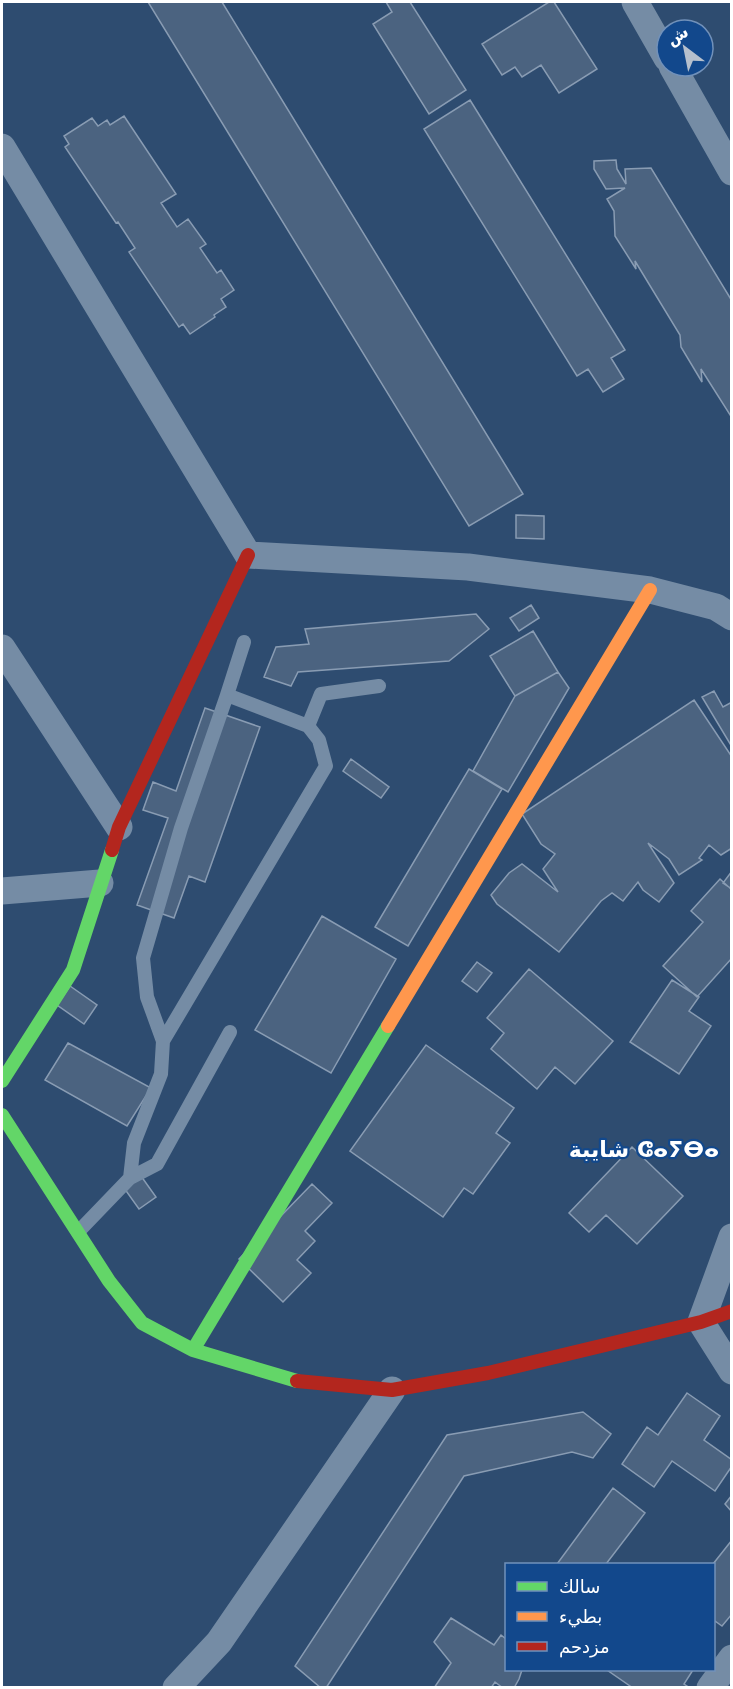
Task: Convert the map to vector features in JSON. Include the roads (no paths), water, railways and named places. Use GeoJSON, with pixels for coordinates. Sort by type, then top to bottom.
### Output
{"type":"FeatureCollection","features":[{"type":"Feature","properties":{"kind":"street"},"geometry":{"type":"LineString","coordinates":[[635,2],[655,37]]}},
{"type":"Feature","properties":{"kind":"street"},"geometry":{"type":"LineString","coordinates":[[679,78],[732,172]]}},
{"type":"Feature","properties":{"kind":"street"},"geometry":{"type":"LineString","coordinates":[[2,147],[248,555]]}},
{"type":"Feature","properties":{"kind":"street"},"geometry":{"type":"LineString","coordinates":[[248,555],[468,567],[650,590],[716,606],[732,617]]}},
{"type":"Feature","properties":{"kind":"street"},"geometry":{"type":"LineString","coordinates":[[2,1081],[73,970],[119,827],[248,555]]}},
{"type":"Feature","properties":{"kind":"street"},"geometry":{"type":"LineString","coordinates":[[193,1350],[650,590]]}},
{"type":"Feature","properties":{"kind":"street"},"geometry":{"type":"LineString","coordinates":[[2,648],[119,827]]}},
{"type":"Feature","properties":{"kind":"street"},"geometry":{"type":"LineString","coordinates":[[2,891],[100,883]]}},
{"type":"Feature","properties":{"kind":"street"},"geometry":{"type":"LineString","coordinates":[[2,1115],[109,1281],[142,1323],[193,1350],[299,1381],[392,1390],[488,1372],[701,1322],[732,1311]]}},
{"type":"Feature","properties":{"kind":"street"},"geometry":{"type":"LineString","coordinates":[[701,1322],[732,1237]]}},
{"type":"Feature","properties":{"kind":"street"},"geometry":{"type":"LineString","coordinates":[[701,1322],[732,1371]]}},
{"type":"Feature","properties":{"kind":"street"},"geometry":{"type":"LineString","coordinates":[[176,1688],[219,1642],[392,1390]]}},
{"type":"Feature","properties":{"kind":"street"},"geometry":{"type":"LineString","coordinates":[[710,1688],[732,1658]]}},
{"type":"Feature","properties":{"kind":"lane"},"geometry":{"type":"LineString","coordinates":[[130,1179],[134,1143],[161,1074],[162,1041],[147,997],[143,958],[181,828],[244,642]]}},
{"type":"Feature","properties":{"kind":"lane"},"geometry":{"type":"LineString","coordinates":[[308,726],[321,694],[379,686]]}},
{"type":"Feature","properties":{"kind":"lane"},"geometry":{"type":"LineString","coordinates":[[162,1041],[326,766],[319,740],[308,726],[226,695]]}},
{"type":"Feature","properties":{"kind":"lane"},"geometry":{"type":"LineString","coordinates":[[78,1232],[130,1179],[157,1164],[230,1032]]}},
{"type":"Feature","properties":{"kind":"district","name":"شايبة ⵛⴰⵢⴱⴰ"},"geometry":{"type":"Point","coordinates":[644,1149]}}]}
